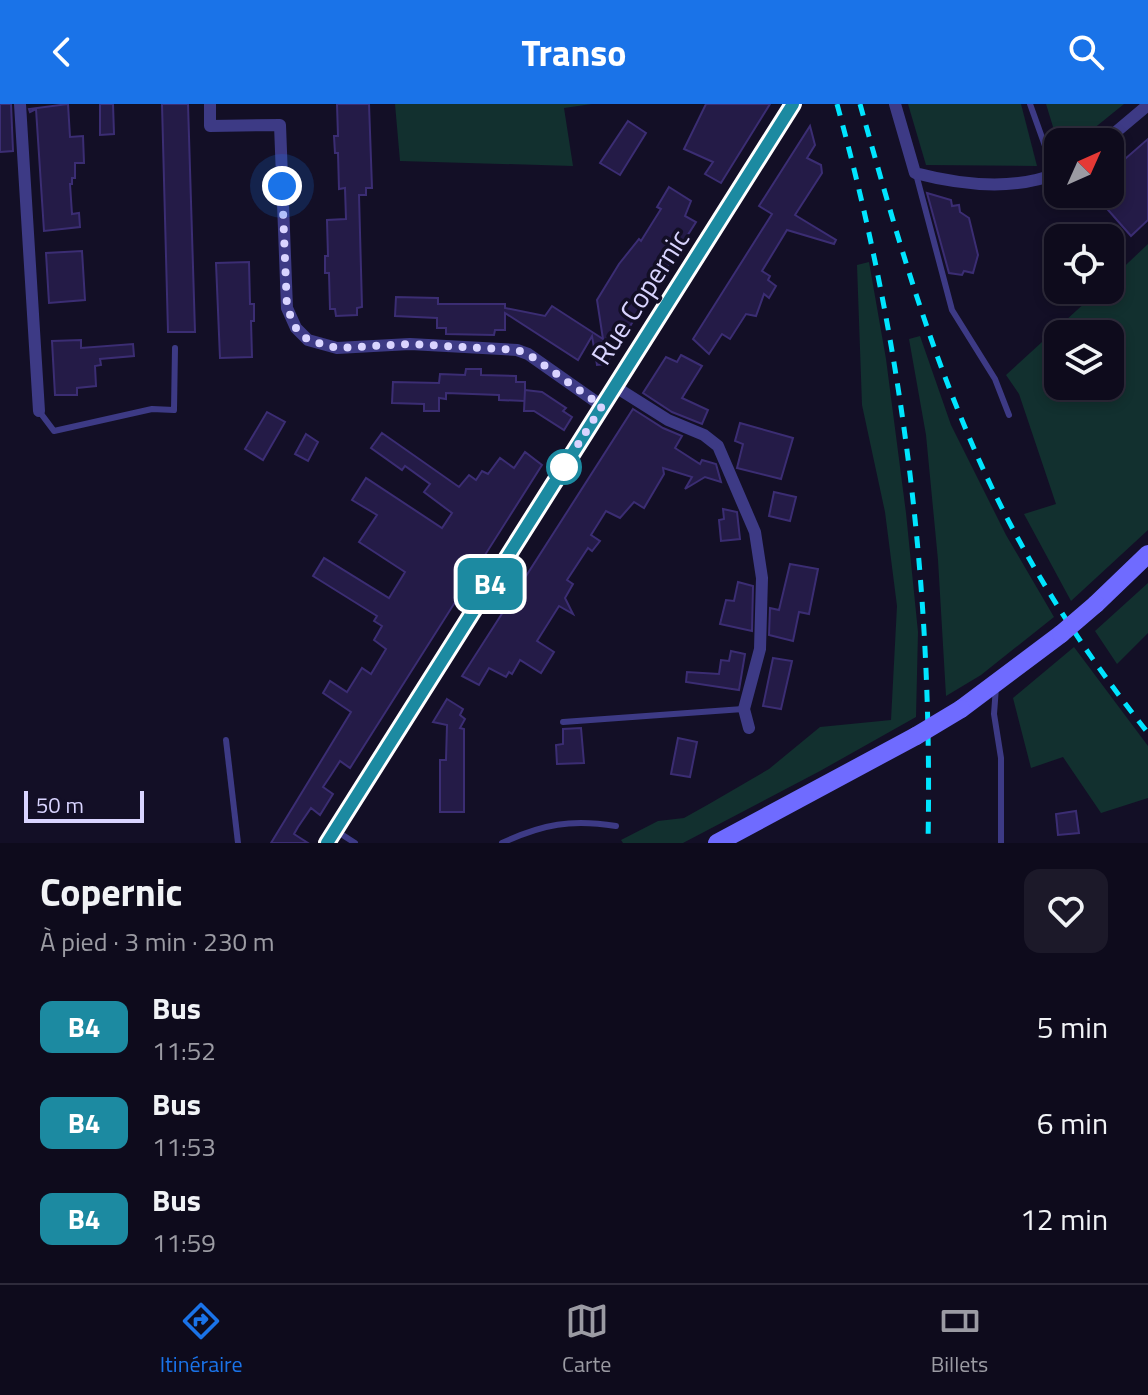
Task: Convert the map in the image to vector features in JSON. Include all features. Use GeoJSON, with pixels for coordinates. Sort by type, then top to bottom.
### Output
{"type":"FeatureCollection","features":[{"type":"Feature","properties":{"kind":"main road"},"geometry":{"type":"LineString","coordinates":[[717,843],[961,709],[1061,634],[1148,554]]}},
{"type":"Feature","properties":{"kind":"street"},"geometry":{"type":"LineString","coordinates":[[20,104],[39,411]]}},
{"type":"Feature","properties":{"kind":"street"},"geometry":{"type":"LineString","coordinates":[[210,104],[210,126],[280,125],[287,308],[296,328],[308,340],[337,348],[391,345],[517,350],[528,354],[602,406]]}},
{"type":"Feature","properties":{"kind":"street","name":"Rue Copernic"},"geometry":{"type":"LineString","coordinates":[[331,837],[793,104]]}},
{"type":"Feature","properties":{"kind":"street"},"geometry":{"type":"LineString","coordinates":[[895,104],[915,173],[974,183],[1036,182],[1044,178]]}},
{"type":"Feature","properties":{"kind":"street"},"geometry":{"type":"LineString","coordinates":[[1121,128],[1148,105]]}},
{"type":"Feature","properties":{"kind":"street"},"geometry":{"type":"LineString","coordinates":[[614,386],[668,420],[704,435],[718,446],[735,480],[755,532],[762,578],[760,649],[744,709],[749,728]]}},
{"type":"Feature","properties":{"kind":"lane"},"geometry":{"type":"LineString","coordinates":[[1030,104],[1044,143]]}},
{"type":"Feature","properties":{"kind":"lane"},"geometry":{"type":"LineString","coordinates":[[915,173],[952,310],[995,379],[1009,415]]}},
{"type":"Feature","properties":{"kind":"lane"},"geometry":{"type":"LineString","coordinates":[[39,411],[54,431],[152,409],[174,410],[175,348]]}},
{"type":"Feature","properties":{"kind":"lane"},"geometry":{"type":"LineString","coordinates":[[996,683],[994,714],[1001,758],[1001,843]]}},
{"type":"Feature","properties":{"kind":"lane"},"geometry":{"type":"LineString","coordinates":[[563,722],[744,709]]}},
{"type":"Feature","properties":{"kind":"lane"},"geometry":{"type":"LineString","coordinates":[[226,740],[238,843]]}},
{"type":"Feature","properties":{"kind":"lane"},"geometry":{"type":"LineString","coordinates":[[502,843],[533,828],[562,823],[616,826]]}},
{"type":"Feature","properties":{"kind":"lane"},"geometry":{"type":"LineString","coordinates":[[331,837],[355,843]]}},
{"type":"Feature","properties":{"kind":"green space"},"geometry":{"type":"Polygon","coordinates":[[[395,104],[592,104],[564,108],[573,166],[400,161],[395,104]]]}},
{"type":"Feature","properties":{"kind":"green space"},"geometry":{"type":"Polygon","coordinates":[[[908,104],[1021,104],[1037,166],[926,165],[908,104]]]}},
{"type":"Feature","properties":{"kind":"green space"},"geometry":{"type":"Polygon","coordinates":[[[1046,104],[1124,104],[1094,128],[1053,128],[1046,104]]]}},
{"type":"Feature","properties":{"kind":"green space"},"geometry":{"type":"Polygon","coordinates":[[[1148,244],[1148,530],[1071,601],[1024,514],[1056,504],[1019,394],[1006,375],[1044,340],[1044,400],[1124,400],[1124,320],[1066,320],[1084,304],[1124,304],[1124,267],[1148,244]]]}},
{"type":"Feature","properties":{"kind":"green space"},"geometry":{"type":"Polygon","coordinates":[[[869,262],[886,359],[906,513],[918,632],[916,717],[683,843],[623,843],[621,840],[658,821],[684,818],[769,769],[820,727],[891,720],[897,606],[885,512],[862,405],[857,265],[869,262]]]}},
{"type":"Feature","properties":{"kind":"green space"},"geometry":{"type":"Polygon","coordinates":[[[920,336],[951,425],[1006,535],[1054,617],[981,675],[946,696],[938,560],[926,435],[909,339],[920,336]]]}},
{"type":"Feature","properties":{"kind":"green space"},"geometry":{"type":"Polygon","coordinates":[[[1148,583],[1148,633],[1117,664],[1095,631],[1148,583]]]}},
{"type":"Feature","properties":{"kind":"green space"},"geometry":{"type":"Polygon","coordinates":[[[1074,647],[1148,746],[1148,798],[1101,813],[1063,757],[1031,768],[1013,698],[1074,647]]]}},
{"type":"Feature","properties":{"kind":"building"},"geometry":{"type":"Polygon","coordinates":[[[0,104],[11,104],[13,151],[0,152],[0,104]]]}},
{"type":"Feature","properties":{"kind":"building"},"geometry":{"type":"Polygon","coordinates":[[[68,104],[70,137],[83,136],[84,163],[75,163],[75,178],[70,184],[72,214],[79,213],[80,227],[44,231],[36,109],[30,112],[29,109],[68,104]]]}},
{"type":"Feature","properties":{"kind":"building"},"geometry":{"type":"Polygon","coordinates":[[[100,104],[113,104],[114,134],[100,135],[100,104]]]}},
{"type":"Feature","properties":{"kind":"building"},"geometry":{"type":"Polygon","coordinates":[[[162,104],[188,104],[195,332],[168,332],[162,104]]]}},
{"type":"Feature","properties":{"kind":"building"},"geometry":{"type":"Polygon","coordinates":[[[337,104],[369,104],[372,188],[366,188],[366,195],[359,195],[362,307],[357,308],[357,315],[336,316],[335,309],[330,309],[325,256],[328,256],[327,220],[346,219],[345,188],[339,189],[338,153],[335,153],[337,104]]]}},
{"type":"Feature","properties":{"kind":"building"},"geometry":{"type":"Polygon","coordinates":[[[706,104],[770,104],[721,183],[705,174],[713,162],[684,149],[706,104]]]}},
{"type":"Feature","properties":{"kind":"building"},"geometry":{"type":"Polygon","coordinates":[[[628,121],[646,133],[620,175],[600,163],[628,121]]]}},
{"type":"Feature","properties":{"kind":"building"},"geometry":{"type":"Polygon","coordinates":[[[810,126],[815,145],[807,158],[821,165],[822,173],[795,215],[836,240],[834,244],[787,230],[762,271],[770,276],[768,280],[776,286],[769,298],[764,294],[756,316],[746,314],[730,339],[722,334],[709,354],[693,339],[772,214],[759,206],[810,126]]]}},
{"type":"Feature","properties":{"kind":"building"},"geometry":{"type":"Polygon","coordinates":[[[1148,139],[1148,220],[1131,236],[1124,224],[1106,208],[1124,208],[1124,160],[1148,139]]]}},
{"type":"Feature","properties":{"kind":"building"},"geometry":{"type":"Polygon","coordinates":[[[669,187],[691,201],[685,216],[696,222],[606,364],[597,365],[592,336],[578,360],[505,313],[505,330],[495,330],[494,335],[446,334],[446,328],[437,328],[437,318],[395,316],[396,297],[438,298],[438,304],[505,304],[505,308],[545,316],[552,306],[603,339],[597,300],[619,264],[639,239],[641,241],[661,209],[657,207],[669,187]]]}},
{"type":"Feature","properties":{"kind":"building"},"geometry":{"type":"Polygon","coordinates":[[[927,193],[951,200],[952,206],[959,205],[960,212],[969,218],[978,255],[973,273],[949,273],[927,193]]]}},
{"type":"Feature","properties":{"kind":"building"},"geometry":{"type":"Polygon","coordinates":[[[82,251],[85,300],[49,303],[46,253],[82,251]]]}},
{"type":"Feature","properties":{"kind":"building"},"geometry":{"type":"Polygon","coordinates":[[[249,262],[250,304],[254,304],[252,357],[220,358],[216,263],[249,262]]]}},
{"type":"Feature","properties":{"kind":"building"},"geometry":{"type":"Polygon","coordinates":[[[81,340],[81,348],[133,344],[134,356],[100,359],[101,365],[95,366],[96,386],[77,388],[77,395],[55,395],[52,341],[81,340]]]}},
{"type":"Feature","properties":{"kind":"building"},"geometry":{"type":"Polygon","coordinates":[[[681,355],[702,366],[682,398],[708,410],[702,424],[672,412],[643,393],[666,357],[677,362],[681,355]]]}},
{"type":"Feature","properties":{"kind":"building"},"geometry":{"type":"Polygon","coordinates":[[[466,369],[481,369],[481,375],[516,376],[516,382],[525,382],[525,401],[499,400],[499,395],[446,393],[446,399],[439,398],[439,411],[424,411],[424,404],[392,403],[393,382],[439,383],[440,374],[465,375],[466,369]]]}},
{"type":"Feature","properties":{"kind":"building"},"geometry":{"type":"Polygon","coordinates":[[[525,390],[542,392],[566,408],[563,411],[572,417],[564,430],[534,411],[524,411],[525,390]]]}},
{"type":"Feature","properties":{"kind":"building"},"geometry":{"type":"Polygon","coordinates":[[[633,409],[682,436],[675,448],[700,464],[702,460],[716,464],[721,482],[705,477],[685,489],[692,477],[663,468],[664,474],[644,508],[634,502],[620,518],[606,511],[591,535],[600,541],[592,551],[588,548],[567,580],[573,584],[565,598],[573,614],[559,606],[537,641],[554,652],[541,673],[520,660],[512,674],[509,672],[506,677],[489,668],[479,685],[462,676],[633,409]]]}},
{"type":"Feature","properties":{"kind":"building"},"geometry":{"type":"Polygon","coordinates":[[[267,412],[285,422],[263,460],[245,449],[267,412]]]}},
{"type":"Feature","properties":{"kind":"building"},"geometry":{"type":"Polygon","coordinates":[[[740,423],[793,438],[781,479],[737,468],[743,444],[735,441],[740,423]]]}},
{"type":"Feature","properties":{"kind":"building"},"geometry":{"type":"Polygon","coordinates":[[[382,433],[459,487],[469,475],[476,480],[482,471],[488,474],[500,458],[514,468],[525,452],[542,465],[350,768],[340,761],[323,787],[333,794],[320,815],[311,808],[298,827],[294,834],[308,843],[271,843],[351,712],[323,693],[330,681],[347,692],[362,668],[371,674],[386,649],[374,640],[382,626],[374,621],[377,616],[313,576],[324,558],[389,598],[405,572],[359,542],[377,515],[352,500],[366,478],[442,528],[452,513],[424,492],[430,484],[405,466],[402,470],[371,448],[382,433]]]}},
{"type":"Feature","properties":{"kind":"building"},"geometry":{"type":"Polygon","coordinates":[[[306,434],[318,442],[308,461],[295,454],[306,434]]]}},
{"type":"Feature","properties":{"kind":"building"},"geometry":{"type":"Polygon","coordinates":[[[774,492],[796,497],[790,521],[769,516],[774,492]]]}},
{"type":"Feature","properties":{"kind":"building"},"geometry":{"type":"Polygon","coordinates":[[[723,509],[737,512],[740,539],[721,541],[719,520],[724,519],[723,509]]]}},
{"type":"Feature","properties":{"kind":"building"},"geometry":{"type":"Polygon","coordinates":[[[790,564],[818,569],[809,614],[799,612],[793,641],[769,635],[770,608],[779,610],[790,564]]]}},
{"type":"Feature","properties":{"kind":"building"},"geometry":{"type":"Polygon","coordinates":[[[738,582],[753,586],[752,631],[720,624],[726,600],[734,601],[738,582]]]}},
{"type":"Feature","properties":{"kind":"building"},"geometry":{"type":"Polygon","coordinates":[[[731,651],[745,654],[739,690],[686,682],[687,672],[719,674],[721,660],[729,661],[731,651]]]}},
{"type":"Feature","properties":{"kind":"building"},"geometry":{"type":"Polygon","coordinates":[[[773,658],[792,661],[781,709],[763,706],[773,658]]]}},
{"type":"Feature","properties":{"kind":"building"},"geometry":{"type":"Polygon","coordinates":[[[447,699],[463,709],[460,715],[465,719],[460,728],[464,729],[464,812],[440,812],[440,760],[446,760],[447,725],[433,722],[447,699]]]}},
{"type":"Feature","properties":{"kind":"building"},"geometry":{"type":"Polygon","coordinates":[[[581,728],[584,763],[557,764],[556,745],[563,744],[563,729],[581,728]]]}},
{"type":"Feature","properties":{"kind":"building"},"geometry":{"type":"Polygon","coordinates":[[[678,738],[697,742],[690,777],[671,774],[678,738]]]}},
{"type":"Feature","properties":{"kind":"building"},"geometry":{"type":"Polygon","coordinates":[[[1076,811],[1079,833],[1058,835],[1056,814],[1076,811]]]}},
{"type":"Feature","properties":{"kind":"railway"},"geometry":{"type":"LineString","coordinates":[[837,104],[880,287],[910,470],[925,655],[928,843]]}},
{"type":"Feature","properties":{"kind":"railway"},"geometry":{"type":"LineString","coordinates":[[860,104],[922,311],[951,392],[985,472],[1047,589],[1095,662],[1148,733]]}},
{"type":"Feature","properties":{"kind":"bus line","name":"B4"},"geometry":{"type":"LineString","coordinates":[[327,843],[793,104]]}},
{"type":"Feature","properties":{"kind":"route"},"geometry":{"type":"LineString","coordinates":[[282,186],[287,308],[296,328],[308,340],[337,348],[410,344],[517,350],[528,354],[602,406],[564,467]]}}]}
